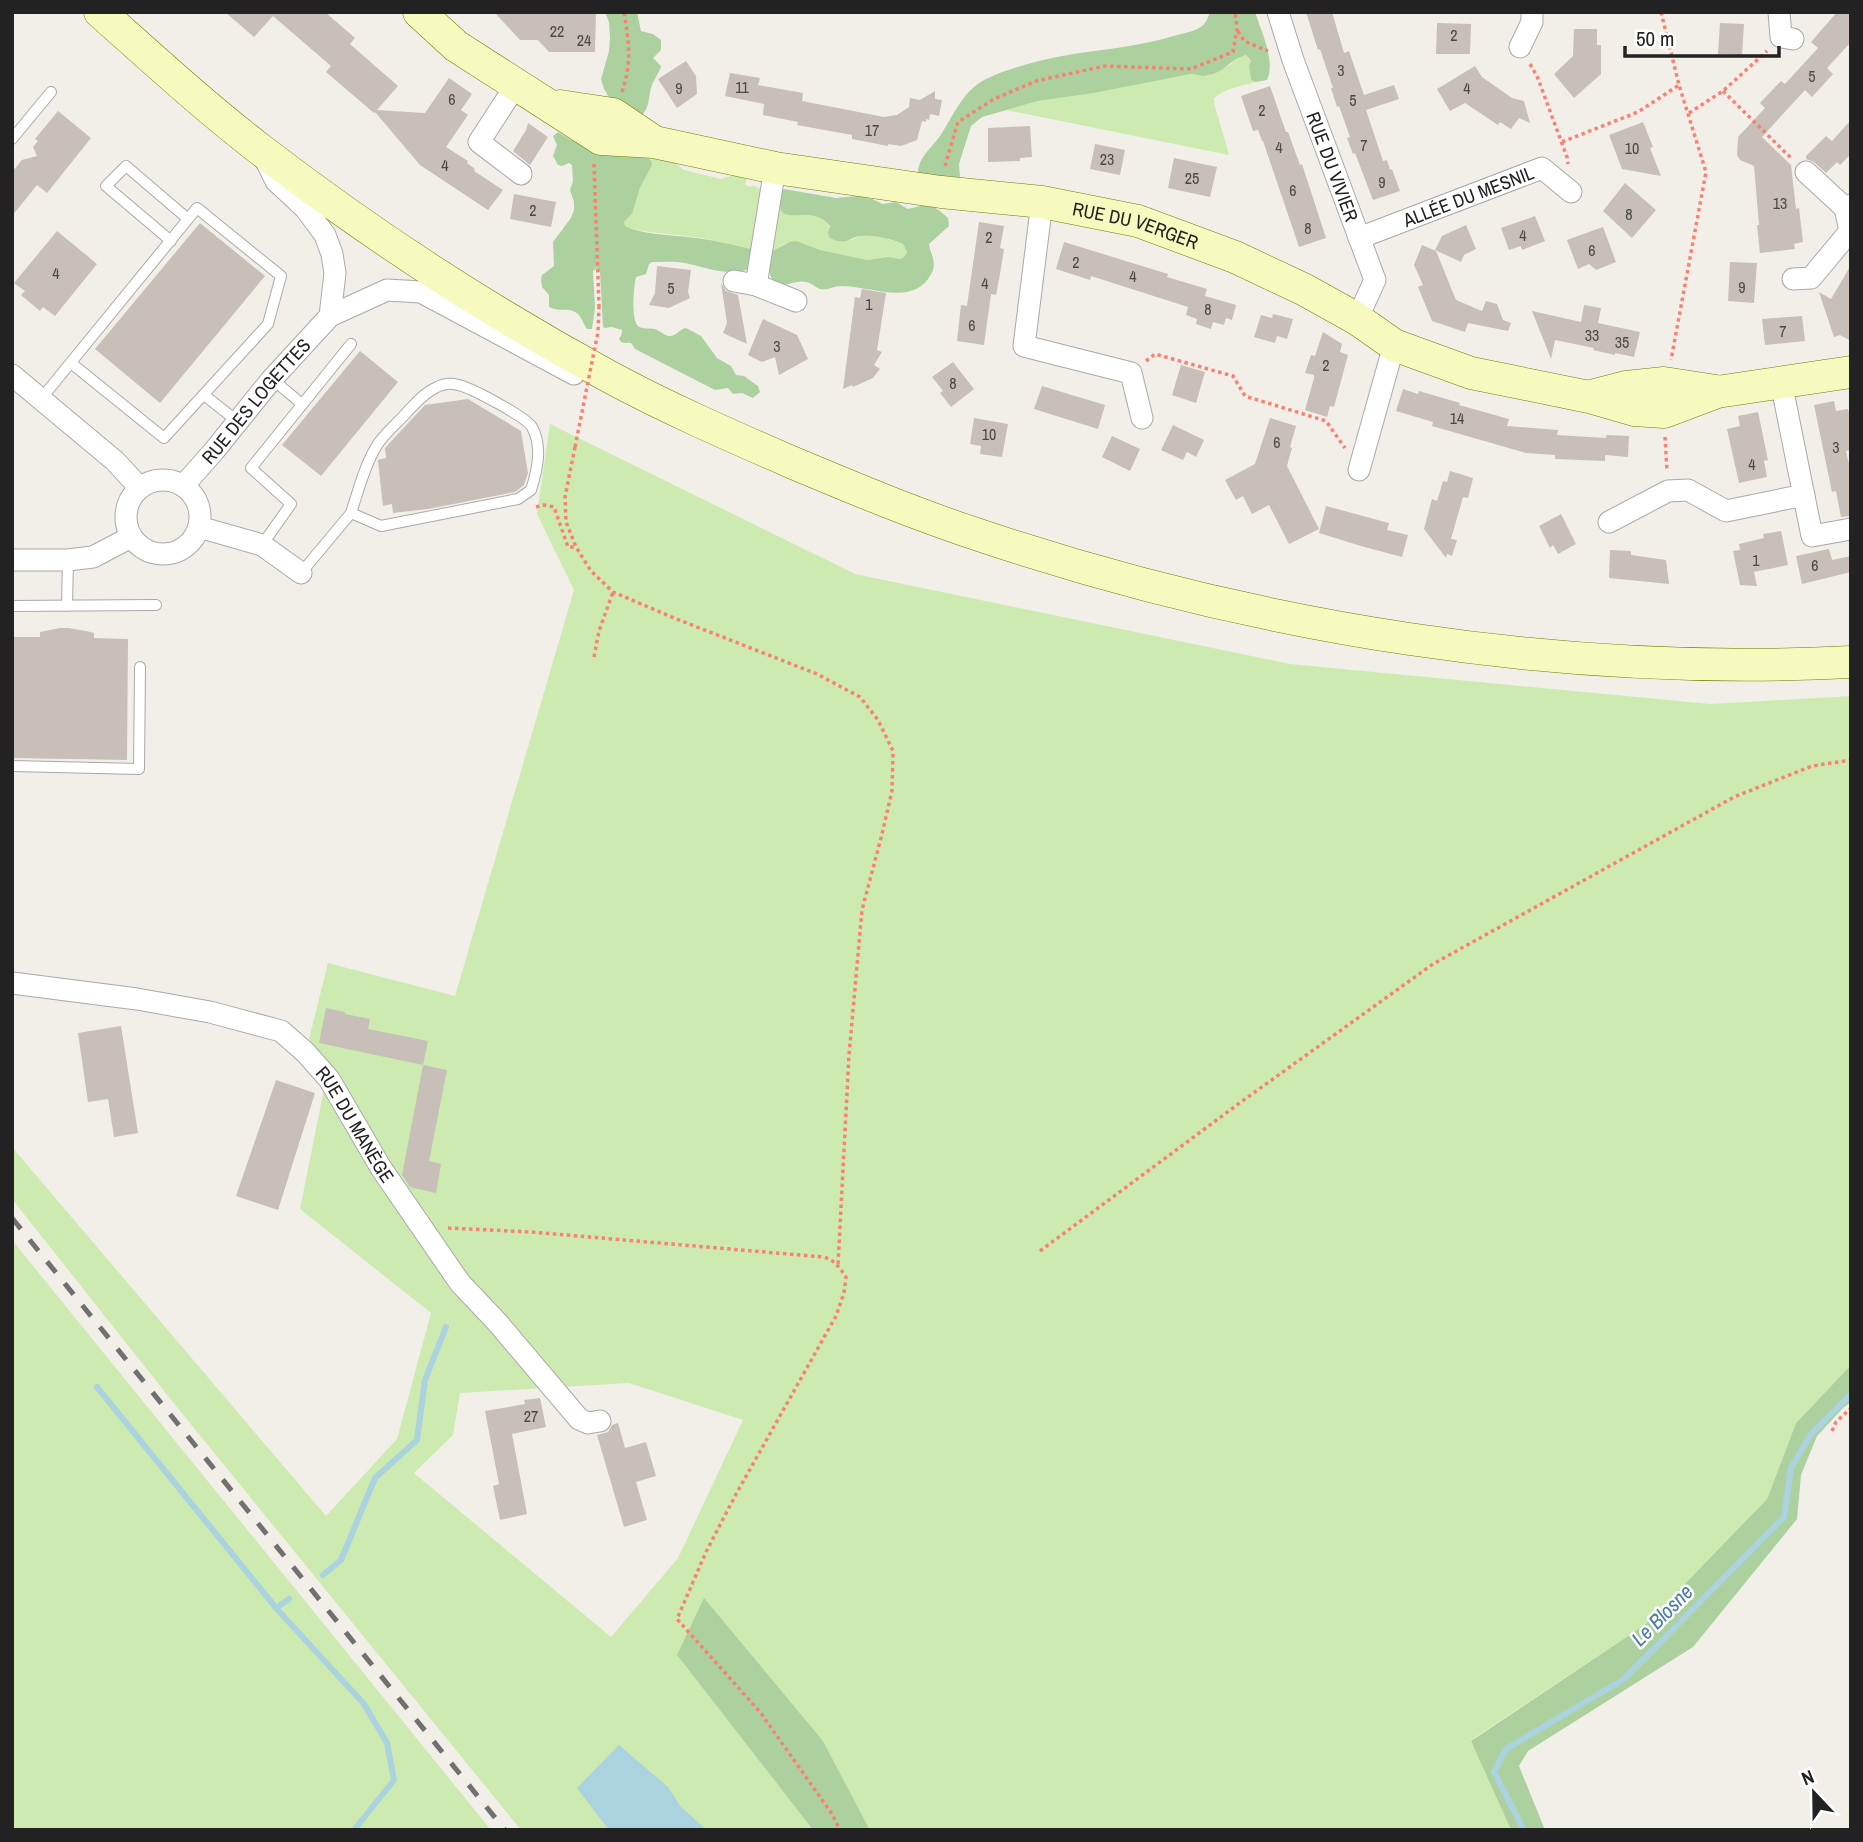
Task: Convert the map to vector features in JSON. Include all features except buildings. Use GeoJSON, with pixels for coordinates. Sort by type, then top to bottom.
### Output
{"type":"FeatureCollection","features":[{"type":"Feature","properties":{"kind":"main road"},"geometry":{"type":"LineString","coordinates":[[100,12],[260,149],[418,262],[630,387],[748,443],[864,493],[990,539],[1066,562],[1204,599],[1398,637],[1608,660],[1794,665],[1851,662]]}},
{"type":"Feature","properties":{"kind":"main road","name":"RUE DU VERGER"},"geometry":{"type":"LineString","coordinates":[[419,12],[456,46],[549,104],[612,114],[654,142],[775,168],[941,192],[1042,202],[1138,221],[1235,257],[1305,290],[1357,319],[1394,345],[1471,373],[1589,397],[1634,410],[1664,397],[1851,372]]}},
{"type":"Feature","properties":{"kind":"street","name":"RUE DU VIVIER"},"geometry":{"type":"LineString","coordinates":[[1278,12],[1293,60],[1375,280],[1357,319]]}},
{"type":"Feature","properties":{"kind":"street"},"geometry":{"type":"LineString","coordinates":[[1520,47],[1532,22],[1532,12]]}},
{"type":"Feature","properties":{"kind":"street"},"geometry":{"type":"LineString","coordinates":[[1779,12],[1787,38]]}},
{"type":"Feature","properties":{"kind":"street"},"geometry":{"type":"LineString","coordinates":[[516,85],[480,142],[521,174]]}},
{"type":"Feature","properties":{"kind":"street"},"geometry":{"type":"LineString","coordinates":[[260,149],[276,181],[305,208],[325,235],[335,273],[330,316]]}},
{"type":"Feature","properties":{"kind":"street"},"geometry":{"type":"LineString","coordinates":[[756,285],[775,168]]}},
{"type":"Feature","properties":{"kind":"street","name":"ALLÉE DU MESNIL"},"geometry":{"type":"LineString","coordinates":[[1359,238],[1542,168],[1571,192]]}},
{"type":"Feature","properties":{"kind":"street"},"geometry":{"type":"LineString","coordinates":[[1793,279],[1811,278],[1850,231],[1848,207],[1805,172]]}},
{"type":"Feature","properties":{"kind":"street"},"geometry":{"type":"LineString","coordinates":[[1042,202],[1024,346],[1131,373],[1142,418]]}},
{"type":"Feature","properties":{"kind":"street"},"geometry":{"type":"LineString","coordinates":[[734,281],[756,285],[796,301]]}},
{"type":"Feature","properties":{"kind":"street"},"geometry":{"type":"LineString","coordinates":[[330,316],[387,290],[421,292],[643,411],[690,430],[748,443]]}},
{"type":"Feature","properties":{"kind":"street","name":"RUE DES LOGETTES"},"geometry":{"type":"LineString","coordinates":[[183,486],[272,379],[330,316]]}},
{"type":"Feature","properties":{"kind":"street"},"geometry":{"type":"LineString","coordinates":[[1360,470],[1394,345]]}},
{"type":"Feature","properties":{"kind":"street"},"geometry":{"type":"LineString","coordinates":[[12,375],[115,461],[140,488]]}},
{"type":"Feature","properties":{"kind":"street"},"geometry":{"type":"LineString","coordinates":[[1781,382],[1812,536],[1851,529]]}},
{"type":"Feature","properties":{"kind":"street"},"geometry":{"type":"LineString","coordinates":[[157,480],[183,486],[198,504],[200,519],[190,544],[173,553],[145,550],[131,537],[125,520],[133,494],[157,480]]}},
{"type":"Feature","properties":{"kind":"street"},"geometry":{"type":"LineString","coordinates":[[1609,522],[1668,491],[1688,490],[1726,511],[1804,495]]}},
{"type":"Feature","properties":{"kind":"street"},"geometry":{"type":"LineString","coordinates":[[199,527],[262,545],[301,573]]}},
{"type":"Feature","properties":{"kind":"street"},"geometry":{"type":"LineString","coordinates":[[12,560],[93,557],[131,537]]}},
{"type":"Feature","properties":{"kind":"street","name":"RUE DU MANÈGE"},"geometry":{"type":"LineString","coordinates":[[12,983],[137,999],[210,1012],[281,1031],[305,1052],[329,1079],[381,1168],[460,1283],[498,1322],[579,1419],[588,1423],[600,1421]]}},
{"type":"Feature","properties":{"kind":"lane"},"geometry":{"type":"LineString","coordinates":[[12,139],[51,92]]}},
{"type":"Feature","properties":{"kind":"lane"},"geometry":{"type":"LineString","coordinates":[[170,241],[106,186],[126,166],[188,219]]}},
{"type":"Feature","properties":{"kind":"lane"},"geometry":{"type":"LineString","coordinates":[[41,400],[71,363],[170,241],[197,208],[281,276],[268,324],[164,438],[71,363]]}},
{"type":"Feature","properties":{"kind":"lane"},"geometry":{"type":"LineString","coordinates":[[262,545],[291,504],[251,468],[351,344]]}},
{"type":"Feature","properties":{"kind":"lane"},"geometry":{"type":"LineString","coordinates":[[272,379],[302,404]]}},
{"type":"Feature","properties":{"kind":"lane"},"geometry":{"type":"LineString","coordinates":[[301,573],[351,513],[376,446],[425,393],[439,386],[454,384],[467,387],[521,417],[531,426],[537,443],[538,460],[531,490],[518,499],[381,526],[351,513]]}},
{"type":"Feature","properties":{"kind":"lane"},"geometry":{"type":"LineString","coordinates":[[204,395],[237,421]]}},
{"type":"Feature","properties":{"kind":"lane"},"geometry":{"type":"LineString","coordinates":[[66,606],[68,560]]}},
{"type":"Feature","properties":{"kind":"lane"},"geometry":{"type":"LineString","coordinates":[[12,606],[156,605]]}},
{"type":"Feature","properties":{"kind":"lane"},"geometry":{"type":"LineString","coordinates":[[12,766],[139,769],[140,667]]}},
{"type":"Feature","properties":{"kind":"path"},"geometry":{"type":"LineString","coordinates":[[941,192],[943,170],[958,122],[994,99],[1036,82],[1105,66],[1191,69],[1233,52],[1237,29],[1235,12]]}},
{"type":"Feature","properties":{"kind":"path"},"geometry":{"type":"LineString","coordinates":[[1661,12],[1679,85],[1706,172],[1664,397],[1668,491]]}},
{"type":"Feature","properties":{"kind":"path"},"geometry":{"type":"LineString","coordinates":[[1237,29],[1244,41],[1293,60]]}},
{"type":"Feature","properties":{"kind":"path"},"geometry":{"type":"LineString","coordinates":[[1689,113],[1723,91],[1787,38]]}},
{"type":"Feature","properties":{"kind":"path"},"geometry":{"type":"LineString","coordinates":[[1520,47],[1537,76],[1562,142],[1567,157],[1571,192]]}},
{"type":"Feature","properties":{"kind":"path"},"geometry":{"type":"LineString","coordinates":[[1562,142],[1638,113],[1679,85]]}},
{"type":"Feature","properties":{"kind":"path"},"geometry":{"type":"LineString","coordinates":[[1723,91],[1805,172]]}},
{"type":"Feature","properties":{"kind":"path"},"geometry":{"type":"LineString","coordinates":[[599,306],[598,331],[565,498],[566,522],[576,547],[591,571],[613,592],[817,674],[860,697],[878,720],[892,751],[892,791],[862,911],[849,1055],[838,1265]]}},
{"type":"Feature","properties":{"kind":"path"},"geometry":{"type":"LineString","coordinates":[[1131,373],[1155,354],[1233,376],[1245,396],[1326,421],[1360,470]]}},
{"type":"Feature","properties":{"kind":"path"},"geometry":{"type":"LineString","coordinates":[[594,657],[613,592]]}},
{"type":"Feature","properties":{"kind":"path"},"geometry":{"type":"LineString","coordinates":[[1040,1251],[1433,964],[1734,797],[1812,766],[1851,760]]}},
{"type":"Feature","properties":{"kind":"path"},"geometry":{"type":"LineString","coordinates":[[425,1230],[467,1228],[531,1232],[823,1256],[838,1265],[846,1277],[836,1316],[735,1496],[706,1552],[677,1619],[760,1712],[832,1814],[840,1830]]}},
{"type":"Feature","properties":{"kind":"path"},"geometry":{"type":"LineString","coordinates":[[1832,1430],[1836,1422],[1851,1408]]}},
{"type":"Feature","properties":{"kind":"green space"},"geometry":{"type":"Polygon","coordinates":[[[605,12],[637,12],[641,31],[653,34],[661,40],[661,50],[653,58],[661,66],[641,116],[613,104],[604,89],[601,79],[610,38],[605,12]]]}},
{"type":"Feature","properties":{"kind":"green space"},"geometry":{"type":"Polygon","coordinates":[[[1210,12],[1255,12],[1269,55],[1267,80],[1251,80],[1251,61],[1246,55],[1213,74],[1191,74],[1038,101],[982,117],[971,126],[959,164],[958,184],[918,176],[922,159],[959,104],[971,90],[986,79],[1043,60],[1149,42],[1190,32],[1204,24],[1210,12]]]}},
{"type":"Feature","properties":{"kind":"green space"},"geometry":{"type":"Polygon","coordinates":[[[1246,55],[1251,62],[1251,80],[1256,82],[1229,90],[1214,98],[1229,155],[1006,110],[1038,101],[1161,79],[1191,74],[1203,76],[1246,55]]]}},
{"type":"Feature","properties":{"kind":"green space"},"geometry":{"type":"Polygon","coordinates":[[[558,132],[571,140],[645,155],[652,162],[632,214],[624,222],[625,226],[650,233],[717,241],[754,252],[750,268],[734,272],[681,262],[652,262],[646,274],[636,277],[633,303],[634,318],[639,327],[655,329],[669,336],[686,328],[701,336],[717,358],[731,366],[736,375],[744,376],[758,386],[760,392],[753,398],[742,393],[733,394],[728,388],[715,390],[635,349],[631,343],[621,342],[619,339],[622,330],[604,328],[600,273],[597,268],[593,271],[595,308],[592,329],[587,329],[575,312],[549,307],[549,295],[542,287],[542,275],[554,266],[553,242],[574,210],[570,190],[573,181],[572,165],[558,165],[553,156],[557,145],[553,136],[558,132]]]}},
{"type":"Feature","properties":{"kind":"green space"},"geometry":{"type":"Polygon","coordinates":[[[645,155],[675,163],[684,170],[721,179],[735,175],[747,179],[745,185],[764,190],[754,255],[720,242],[641,231],[625,226],[624,222],[632,214],[640,188],[651,167],[645,155]]]}},
{"type":"Feature","properties":{"kind":"green space"},"geometry":{"type":"Polygon","coordinates":[[[784,189],[836,198],[857,196],[883,204],[896,202],[908,209],[925,205],[937,209],[948,218],[949,226],[929,244],[934,266],[926,282],[916,289],[893,293],[841,286],[820,289],[806,282],[783,285],[775,282],[769,272],[770,252],[790,242],[796,241],[820,250],[867,260],[888,257],[900,259],[907,252],[903,244],[878,237],[858,236],[844,241],[830,238],[830,226],[822,219],[813,215],[787,215],[782,212],[781,191],[784,189]]]}},
{"type":"Feature","properties":{"kind":"green space"},"geometry":{"type":"Polygon","coordinates":[[[779,202],[793,215],[810,214],[820,217],[830,229],[851,240],[863,236],[884,238],[903,244],[907,252],[900,259],[887,257],[867,260],[785,244],[770,252],[779,202]]]}},
{"type":"Feature","properties":{"kind":"green space"},"geometry":{"type":"Polygon","coordinates":[[[550,424],[855,574],[1290,664],[1710,704],[1851,696],[1851,1365],[1796,1423],[1767,1499],[1646,1624],[1471,1740],[1511,1830],[870,1830],[823,1741],[677,1655],[813,1830],[521,1830],[176,1406],[12,1199],[12,1147],[326,1516],[397,1439],[431,1313],[300,1209],[329,1064],[309,1039],[328,963],[455,996],[574,590],[537,514],[550,424]],[[629,1383],[460,1393],[453,1435],[414,1473],[611,1637],[678,1558],[743,1420],[629,1383]]]}},
{"type":"Feature","properties":{"kind":"green space"},"geometry":{"type":"Polygon","coordinates":[[[12,1240],[491,1830],[12,1830],[12,1240]]]}},
{"type":"Feature","properties":{"kind":"green space"},"geometry":{"type":"Polygon","coordinates":[[[1851,1365],[1851,1402],[1817,1436],[1801,1475],[1797,1519],[1693,1647],[1528,1751],[1519,1766],[1545,1830],[1511,1830],[1471,1741],[1646,1624],[1767,1499],[1796,1423],[1851,1365]]]}},
{"type":"Feature","properties":{"kind":"green space"},"geometry":{"type":"Polygon","coordinates":[[[704,1598],[823,1741],[870,1830],[813,1830],[677,1655],[704,1598]]]}},
{"type":"Feature","properties":{"kind":"water"},"geometry":{"type":"Polygon","coordinates":[[[619,1745],[668,1787],[681,1807],[707,1830],[609,1830],[577,1788],[619,1745]]]}},
{"type":"Feature","properties":{"kind":"waterway"},"geometry":{"type":"LineString","coordinates":[[323,1575],[341,1560],[375,1478],[417,1440],[425,1380],[446,1327]]}},
{"type":"Feature","properties":{"kind":"waterway"},"geometry":{"type":"LineString","coordinates":[[97,1387],[276,1608],[364,1704],[387,1743],[394,1780],[354,1830]]}},
{"type":"Feature","properties":{"kind":"waterway","name":"Le Blosne"},"geometry":{"type":"LineString","coordinates":[[1524,1830],[1494,1772],[1506,1749],[1624,1679],[1784,1517],[1791,1468],[1811,1434],[1851,1394]]}},
{"type":"Feature","properties":{"kind":"waterway"},"geometry":{"type":"LineString","coordinates":[[276,1608],[289,1599]]}},
{"type":"Feature","properties":{"kind":"railway"},"geometry":{"type":"LineString","coordinates":[[12,1218],[505,1830]]}}]}
